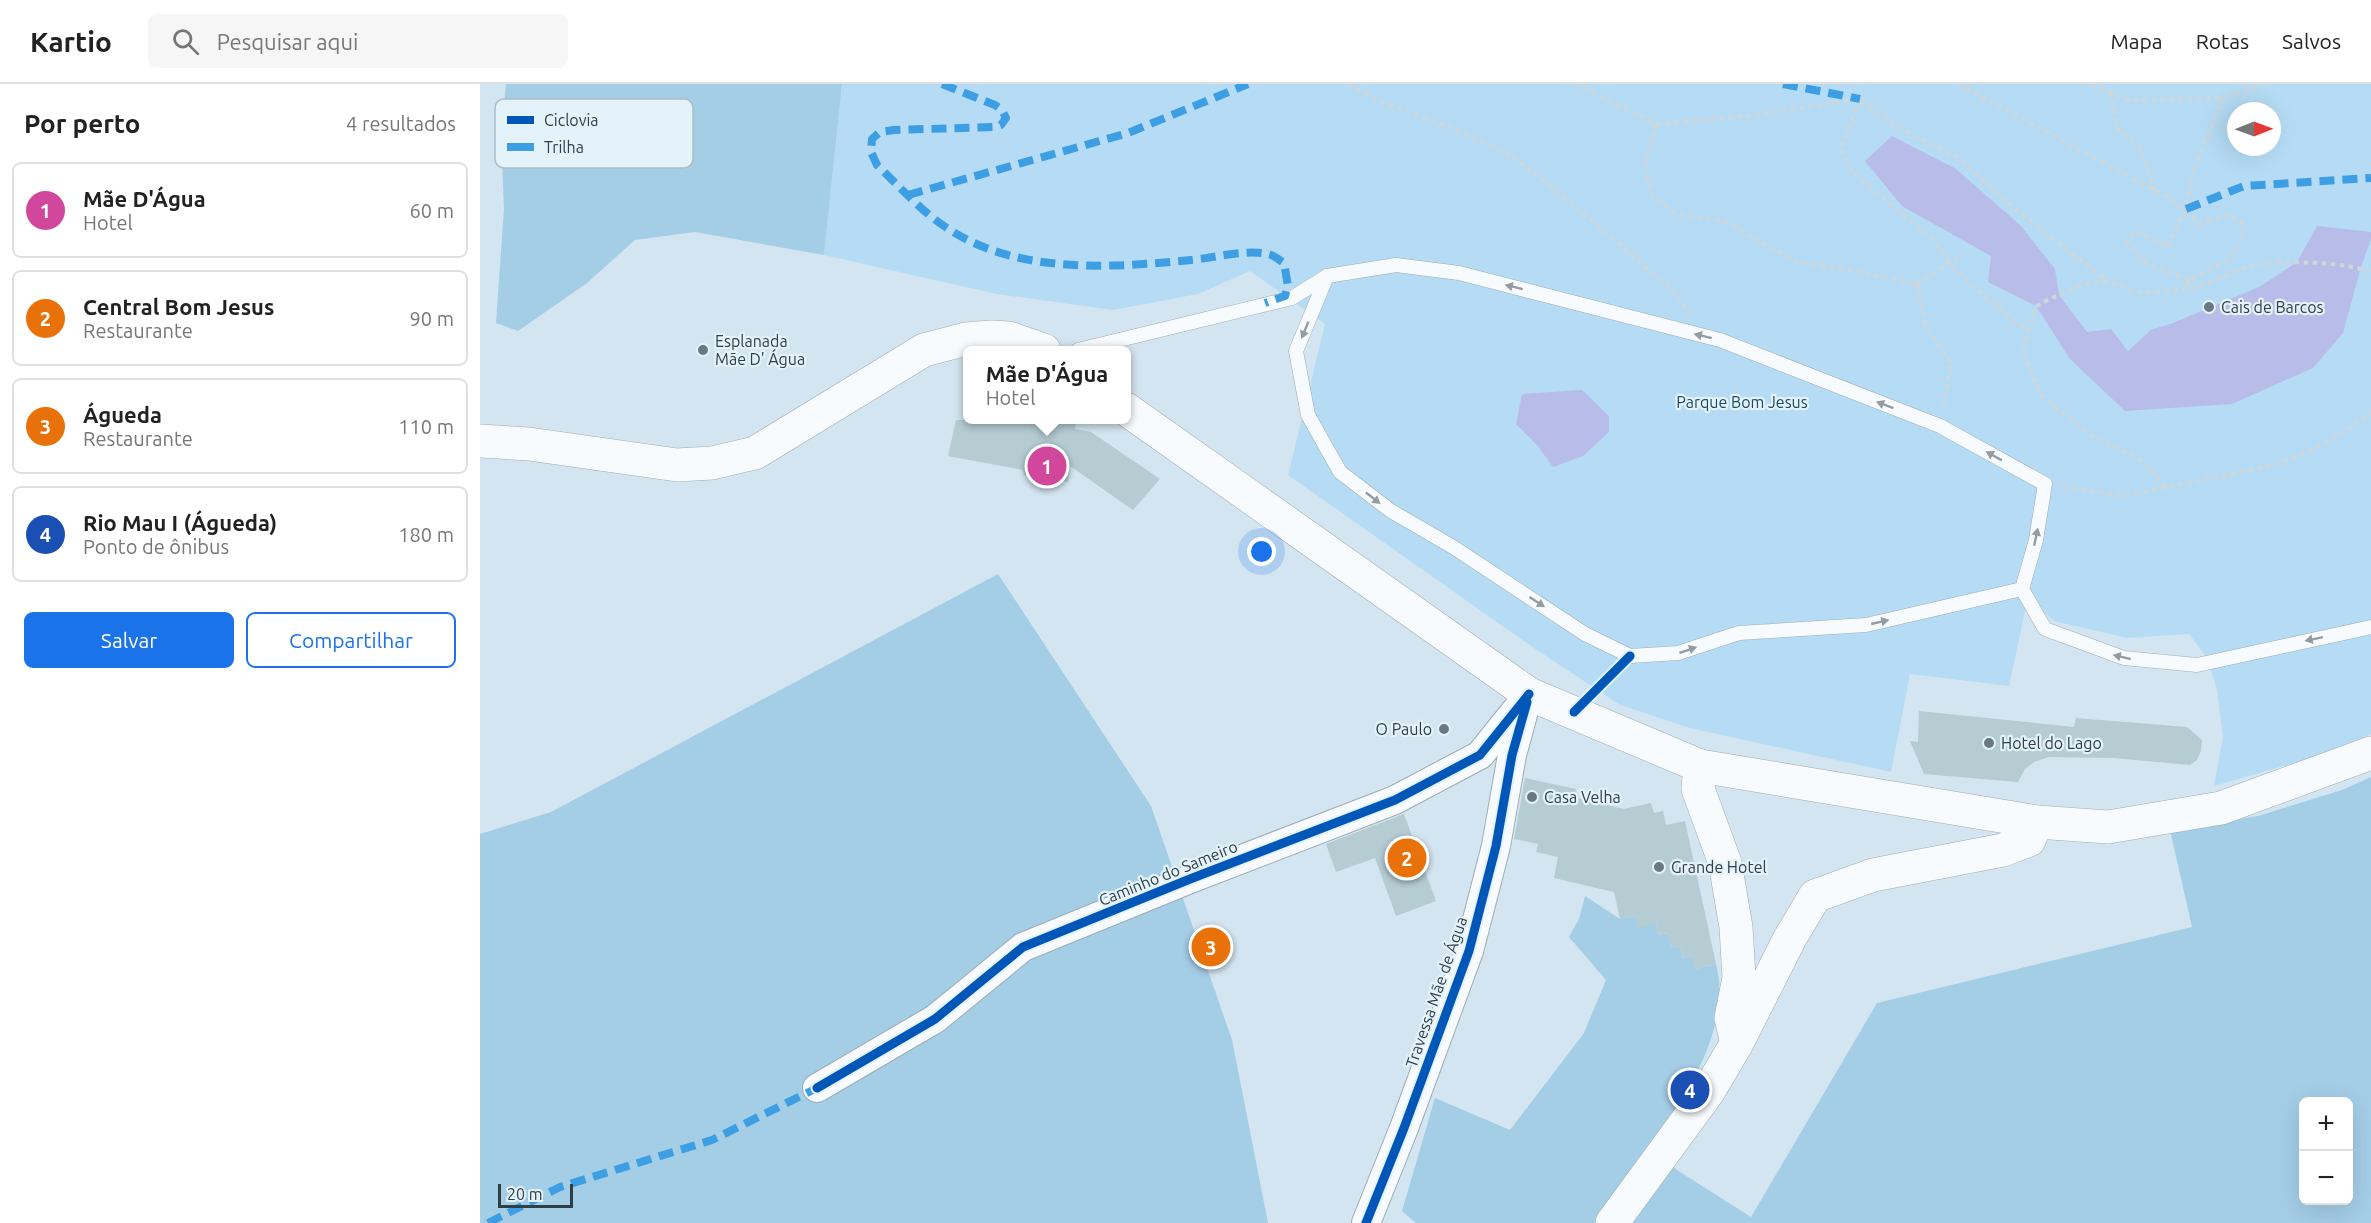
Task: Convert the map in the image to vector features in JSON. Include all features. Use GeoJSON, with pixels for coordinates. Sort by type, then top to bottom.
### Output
{"type":"FeatureCollection","features":[{"type":"Feature","properties":{"kind":"main road"},"geometry":{"type":"LineString","coordinates":[[480,441],[529,444],[677,465],[712,463],[755,453],[924,350],[966,339],[991,337],[1009,338],[1031,346]]}},
{"type":"Feature","properties":{"kind":"main road"},"geometry":{"type":"LineString","coordinates":[[1131,413],[1529,694],[1678,759],[1700,766],[2037,822],[2108,827],[2221,808],[2371,753]]}},
{"type":"Feature","properties":{"kind":"main road"},"geometry":{"type":"LineString","coordinates":[[1700,766],[1698,789],[1725,863],[1736,927],[1739,978],[1731,1018],[1737,1043]]}},
{"type":"Feature","properties":{"kind":"main road"},"geometry":{"type":"LineString","coordinates":[[1612,1223],[1708,1092],[1737,1043],[1790,938],[1815,896],[1873,875],[2003,850],[2029,840],[2037,822]]}},
{"type":"Feature","properties":{"kind":"street","name":"Caminho do Sameiro"},"geometry":{"type":"LineString","coordinates":[[817,1088],[935,1019],[1023,947],[1190,879],[1395,800],[1480,755],[1529,694]]}},
{"type":"Feature","properties":{"kind":"street","name":"Travessa Mãe de Água"},"geometry":{"type":"LineString","coordinates":[[1366,1223],[1404,1128],[1469,951],[1496,846],[1512,755],[1529,694]]}},
{"type":"Feature","properties":{"kind":"lane"},"geometry":{"type":"LineString","coordinates":[[1098,346],[1292,298],[1327,276],[1396,264],[1459,273],[1720,340],[1940,426],[2045,484],[2036,540],[2022,589],[2044,629],[2124,658],[2197,665],[2371,627]]}},
{"type":"Feature","properties":{"kind":"lane"},"geometry":{"type":"LineString","coordinates":[[1327,276],[1296,351],[1308,416],[1340,472],[1391,511],[1453,547],[1586,634],[1630,656],[1678,653],[1739,633],[1866,625],[2022,589]]}},
{"type":"Feature","properties":{"kind":"path"},"geometry":{"type":"LineString","coordinates":[[1348,84],[1376,100],[1447,126],[1510,155],[1570,202],[1677,294],[1702,335]]}},
{"type":"Feature","properties":{"kind":"path"},"geometry":{"type":"LineString","coordinates":[[1576,84],[1657,124],[1749,116],[1860,99],[1904,131],[1960,159],[2007,202],[2107,281],[2134,292],[2184,289],[2225,278],[2250,267],[2298,262],[2361,267],[2371,273]]}},
{"type":"Feature","properties":{"kind":"path"},"geometry":{"type":"LineString","coordinates":[[1958,84],[2156,191],[2186,209],[2199,224],[2228,215],[2242,222],[2244,234],[2230,259],[2189,280],[2184,289]]}},
{"type":"Feature","properties":{"kind":"path"},"geometry":{"type":"LineString","coordinates":[[2092,84],[2128,100],[2223,98],[2265,84]]}},
{"type":"Feature","properties":{"kind":"path"},"geometry":{"type":"LineString","coordinates":[[2110,92],[2118,129],[2141,148],[2156,191]]}},
{"type":"Feature","properties":{"kind":"path"},"geometry":{"type":"LineString","coordinates":[[2189,280],[2144,262],[2127,241],[2135,231],[2167,247],[2186,209],[2193,172],[2223,98]]}},
{"type":"Feature","properties":{"kind":"path"},"geometry":{"type":"LineString","coordinates":[[1860,99],[1840,149],[1854,174],[1933,238],[1950,264],[1982,295],[2029,331]]}},
{"type":"Feature","properties":{"kind":"path"},"geometry":{"type":"LineString","coordinates":[[1657,124],[1644,166],[1654,198],[1679,215],[1724,221],[1797,262],[1917,284],[1964,254]]}},
{"type":"Feature","properties":{"kind":"path"},"geometry":{"type":"LineString","coordinates":[[2107,281],[2073,288],[2036,306],[2023,351],[2040,395],[2093,436],[2144,461],[2166,487]]}},
{"type":"Feature","properties":{"kind":"path"},"geometry":{"type":"LineString","coordinates":[[1917,284],[1926,327],[1952,363],[1940,426]]}},
{"type":"Feature","properties":{"kind":"path"},"geometry":{"type":"LineString","coordinates":[[2045,484],[2126,496],[2278,464],[2327,441],[2371,412]]}},
{"type":"Feature","properties":{"kind":"green space","name":"Parque Bom Jesus"},"geometry":{"type":"Polygon","coordinates":[[[842,84],[2371,84],[2371,734],[2315,757],[2214,786],[2223,737],[2217,690],[2207,658],[2189,634],[2127,638],[2054,621],[2028,597],[2009,686],[1910,674],[1891,772],[1686,727],[1620,705],[1531,646],[1288,475],[1325,324],[1250,271],[1198,294],[1113,310],[997,294],[824,255],[842,84]]]}},
{"type":"Feature","properties":{"kind":"shaded area"},"geometry":{"type":"Polygon","coordinates":[[[506,84],[842,84],[824,255],[695,232],[635,240],[587,283],[518,331],[496,323],[504,209],[502,168],[693,168],[693,99],[505,99],[506,84]]]}},
{"type":"Feature","properties":{"kind":"shaded area"},"geometry":{"type":"Polygon","coordinates":[[[1892,136],[1956,169],[2020,225],[2055,269],[2059,295],[2087,332],[2111,329],[2128,351],[2151,330],[2259,287],[2297,262],[2317,226],[2371,232],[2371,239],[2343,333],[2313,368],[2232,404],[2125,411],[2070,359],[2036,306],[1988,282],[1991,256],[1902,206],[1865,161],[1892,136]]]}},
{"type":"Feature","properties":{"kind":"shaded area"},"geometry":{"type":"Polygon","coordinates":[[[1582,390],[1609,416],[1609,432],[1583,456],[1553,467],[1537,445],[1516,424],[1522,394],[1582,390]]]}},
{"type":"Feature","properties":{"kind":"shaded area"},"geometry":{"type":"Polygon","coordinates":[[[998,574],[1151,806],[1232,1040],[1268,1223],[480,1223],[480,834],[551,812],[998,574]]]}},
{"type":"Feature","properties":{"kind":"shaded area"},"geometry":{"type":"Polygon","coordinates":[[[2371,777],[2371,1223],[1416,1223],[1402,1211],[1435,1098],[1510,1130],[1584,1033],[1606,980],[1569,937],[1579,919],[1585,896],[1620,919],[1635,915],[1638,927],[1656,923],[1658,935],[1668,933],[1671,948],[1680,946],[1683,958],[1692,955],[1695,969],[1716,964],[1719,988],[1718,1012],[1712,1036],[1691,1084],[1651,1147],[1677,1170],[1751,1217],[1877,1003],[2192,927],[2170,830],[2258,816],[2342,790],[2371,777]]]}},
{"type":"Feature","properties":{"kind":"building"},"geometry":{"type":"Polygon","coordinates":[[[956,420],[963,420],[963,424],[1076,424],[1075,429],[1091,432],[1160,479],[1133,510],[1070,466],[1068,482],[1024,475],[1023,470],[948,456],[956,420]]]}},
{"type":"Feature","properties":{"kind":"building"},"geometry":{"type":"Polygon","coordinates":[[[1919,711],[2074,727],[2076,718],[2187,727],[2202,740],[2201,751],[2197,760],[2190,765],[2113,758],[2049,757],[2034,762],[2025,769],[2018,782],[1924,774],[1910,741],[1918,742],[1919,711]]]}},
{"type":"Feature","properties":{"kind":"building","name":"Grande Hotel"},"geometry":{"type":"Polygon","coordinates":[[[1525,778],[1576,789],[1574,797],[1624,809],[1651,803],[1654,813],[1663,811],[1666,825],[1685,821],[1716,964],[1695,969],[1692,955],[1683,958],[1680,946],[1671,948],[1668,933],[1658,935],[1656,923],[1638,928],[1635,915],[1620,919],[1614,892],[1554,878],[1558,857],[1536,852],[1538,844],[1514,839],[1525,778]]]}},
{"type":"Feature","properties":{"kind":"building"},"geometry":{"type":"Polygon","coordinates":[[[1404,814],[1436,901],[1396,916],[1375,858],[1336,872],[1326,844],[1404,814]]]}},
{"type":"Feature","properties":{"kind":"marked path"},"geometry":{"type":"LineString","coordinates":[[942,84],[995,105],[1002,110],[1006,118],[1001,125],[994,127],[880,132],[872,139],[871,152],[877,165],[917,205],[944,226],[972,242],[1001,253],[1064,264],[1128,265],[1240,253],[1268,254],[1284,263],[1288,286],[1285,296],[1265,303]]}},
{"type":"Feature","properties":{"kind":"marked path"},"geometry":{"type":"LineString","coordinates":[[908,195],[1128,133],[1248,84]]}},
{"type":"Feature","properties":{"kind":"marked path"},"geometry":{"type":"LineString","coordinates":[[1783,84],[1860,99]]}},
{"type":"Feature","properties":{"kind":"marked path"},"geometry":{"type":"LineString","coordinates":[[2186,209],[2244,186],[2371,178]]}},
{"type":"Feature","properties":{"kind":"marked path"},"geometry":{"type":"LineString","coordinates":[[488,1223],[560,1187],[712,1140],[817,1088]]}},
{"type":"Feature","properties":{"kind":"cycle path"},"geometry":{"type":"LineString","coordinates":[[1574,712],[1630,656]]}},
{"type":"Feature","properties":{"kind":"cycle path"},"geometry":{"type":"LineString","coordinates":[[817,1088],[935,1019],[1023,947],[1190,879],[1395,800],[1480,755],[1529,694]]}},
{"type":"Feature","properties":{"kind":"cycle path"},"geometry":{"type":"LineString","coordinates":[[1366,1223],[1404,1128],[1469,951],[1496,846],[1512,755],[1527,702]]}},
{"type":"Feature","properties":{"kind":"place","name":"Cais de Barcos"},"geometry":{"type":"Point","coordinates":[2209,307]}},
{"type":"Feature","properties":{"kind":"place","name":"Esplanada Mãe D' Água"},"geometry":{"type":"Point","coordinates":[703,350]}},
{"type":"Feature","properties":{"kind":"place","name":"Mãe D'Água"},"geometry":{"type":"Point","coordinates":[1047,466]}},
{"type":"Feature","properties":{"kind":"place","name":"O Paulo"},"geometry":{"type":"Point","coordinates":[1444,729]}},
{"type":"Feature","properties":{"kind":"place","name":"Hotel do Lago"},"geometry":{"type":"Point","coordinates":[1989,743]}},
{"type":"Feature","properties":{"kind":"place","name":"Casa Velha"},"geometry":{"type":"Point","coordinates":[1532,797]}},
{"type":"Feature","properties":{"kind":"place","name":"Central Bom Jesus"},"geometry":{"type":"Point","coordinates":[1407,858]}},
{"type":"Feature","properties":{"kind":"place","name":"Grande Hotel"},"geometry":{"type":"Point","coordinates":[1659,867]}},
{"type":"Feature","properties":{"kind":"place","name":"Águeda"},"geometry":{"type":"Point","coordinates":[1211,947]}},
{"type":"Feature","properties":{"kind":"place","name":"Rio Mau I (Águeda)"},"geometry":{"type":"Point","coordinates":[1690,1090]}}]}
